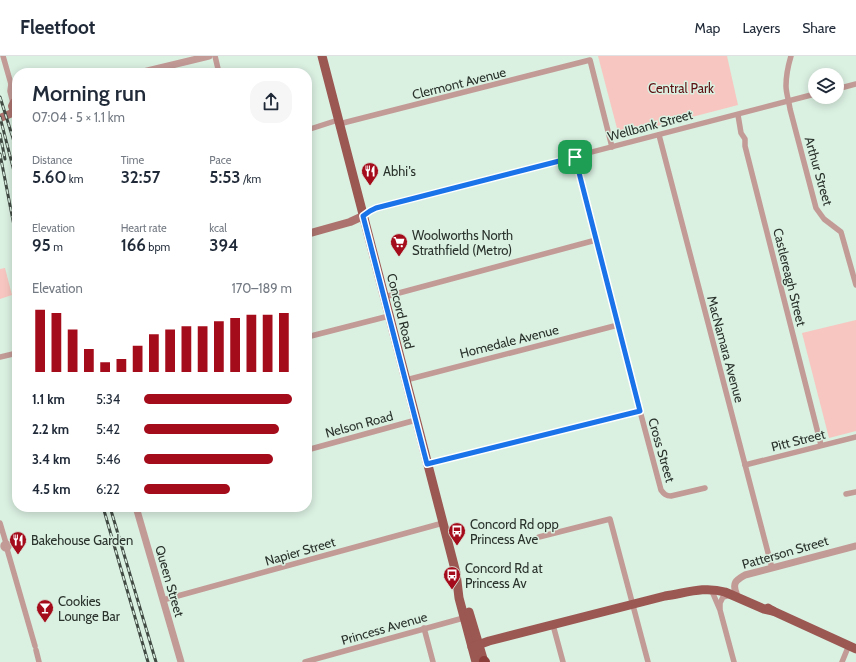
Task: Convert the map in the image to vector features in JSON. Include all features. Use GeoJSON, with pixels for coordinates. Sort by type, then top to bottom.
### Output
{"type":"FeatureCollection","features":[{"type":"Feature","properties":{"kind":"main road","name":"Concord Road"},"geometry":{"type":"LineString","coordinates":[[322,56],[456,573],[460,598],[475,646],[482,662]]}},
{"type":"Feature","properties":{"kind":"main road"},"geometry":{"type":"LineString","coordinates":[[0,113],[12,107]]}},
{"type":"Feature","properties":{"kind":"main road"},"geometry":{"type":"LineString","coordinates":[[0,118],[12,108]]}},
{"type":"Feature","properties":{"kind":"main road","name":"Wellbank Street"},"geometry":{"type":"LineString","coordinates":[[312,233],[350,222],[363,216]]}},
{"type":"Feature","properties":{"kind":"main road"},"geometry":{"type":"LineString","coordinates":[[665,596],[681,589],[701,585],[707,584],[720,586],[764,609],[773,611],[852,647]]}},
{"type":"Feature","properties":{"kind":"main road"},"geometry":{"type":"LineString","coordinates":[[475,646],[665,596],[696,590],[711,589],[734,594]]}},
{"type":"Feature","properties":{"kind":"street"},"geometry":{"type":"LineString","coordinates":[[3,56],[11,84],[10,91],[12,98]]}},
{"type":"Feature","properties":{"kind":"street"},"geometry":{"type":"LineString","coordinates":[[160,68],[209,56]]}},
{"type":"Feature","properties":{"kind":"street"},"geometry":{"type":"LineString","coordinates":[[215,56],[218,68]]}},
{"type":"Feature","properties":{"kind":"street","name":"Arthur Street"},"geometry":{"type":"LineString","coordinates":[[791,56],[786,86],[816,208],[824,219],[841,232],[856,285]]}},
{"type":"Feature","properties":{"kind":"street","name":"Clermont Avenue"},"geometry":{"type":"LineString","coordinates":[[339,122],[590,60],[612,147]]}},
{"type":"Feature","properties":{"kind":"street"},"geometry":{"type":"LineString","coordinates":[[844,87],[856,84]]}},
{"type":"Feature","properties":{"kind":"street","name":"Wellbank Street"},"geometry":{"type":"LineString","coordinates":[[363,216],[376,208],[808,96]]}},
{"type":"Feature","properties":{"kind":"street","name":"Castlereagh Street"},"geometry":{"type":"LineString","coordinates":[[738,115],[741,133],[745,139],[745,146],[822,445]]}},
{"type":"Feature","properties":{"kind":"street"},"geometry":{"type":"LineString","coordinates":[[312,129],[339,122]]}},
{"type":"Feature","properties":{"kind":"street","name":"MacNamara Avenue"},"geometry":{"type":"LineString","coordinates":[[659,135],[772,568]]}},
{"type":"Feature","properties":{"kind":"street","name":"Cross Street"},"geometry":{"type":"LineString","coordinates":[[575,157],[661,490],[663,494],[671,496],[705,488]]}},
{"type":"Feature","properties":{"kind":"street"},"geometry":{"type":"LineString","coordinates":[[384,297],[596,240]]}},
{"type":"Feature","properties":{"kind":"street"},"geometry":{"type":"LineString","coordinates":[[312,336],[389,316]]}},
{"type":"Feature","properties":{"kind":"street","name":"Homedale Avenue"},"geometry":{"type":"LineString","coordinates":[[406,380],[618,325]]}},
{"type":"Feature","properties":{"kind":"street"},"geometry":{"type":"LineString","coordinates":[[0,357],[12,354]]}},
{"type":"Feature","properties":{"kind":"street"},"geometry":{"type":"LineString","coordinates":[[427,464],[640,411]]}},
{"type":"Feature","properties":{"kind":"street","name":"Nelson Road"},"geometry":{"type":"LineString","coordinates":[[312,449],[416,420]]}},
{"type":"Feature","properties":{"kind":"street","name":"Pitt Street"},"geometry":{"type":"LineString","coordinates":[[745,464],[856,437]]}},
{"type":"Feature","properties":{"kind":"street"},"geometry":{"type":"LineString","coordinates":[[846,494],[856,492]]}},
{"type":"Feature","properties":{"kind":"street","name":"Queen Street"},"geometry":{"type":"LineString","coordinates":[[137,512],[181,662]]}},
{"type":"Feature","properties":{"kind":"street"},"geometry":{"type":"LineString","coordinates":[[539,537],[610,518],[648,662]]}},
{"type":"Feature","properties":{"kind":"street"},"geometry":{"type":"LineString","coordinates":[[0,523],[4,547],[39,662]]}},
{"type":"Feature","properties":{"kind":"street","name":"Napier Street"},"geometry":{"type":"LineString","coordinates":[[163,600],[442,523]]}},
{"type":"Feature","properties":{"kind":"street","name":"Patterson Street"},"geometry":{"type":"LineString","coordinates":[[734,594],[735,583],[745,575],[856,546]]}},
{"type":"Feature","properties":{"kind":"street"},"geometry":{"type":"LineString","coordinates":[[711,589],[720,610],[734,662]]}},
{"type":"Feature","properties":{"kind":"street"},"geometry":{"type":"LineString","coordinates":[[720,610],[720,604],[723,597],[734,594]]}},
{"type":"Feature","properties":{"kind":"street","name":"Princess Avenue"},"geometry":{"type":"LineString","coordinates":[[305,662],[467,617]]}},
{"type":"Feature","properties":{"kind":"street"},"geometry":{"type":"LineString","coordinates":[[553,625],[563,662]]}},
{"type":"Feature","properties":{"kind":"street"},"geometry":{"type":"LineString","coordinates":[[424,628],[433,662]]}},
{"type":"Feature","properties":{"kind":"street"},"geometry":{"type":"LineString","coordinates":[[842,662],[852,647]]}},
{"type":"Feature","properties":{"kind":"green space","name":"Central Park"},"geometry":{"type":"Polygon","coordinates":[[[598,56],[727,56],[738,105],[619,136],[598,56]]]}},
{"type":"Feature","properties":{"kind":"green space"},"geometry":{"type":"Polygon","coordinates":[[[5,268],[12,295],[0,299],[0,269],[5,268]]]}},
{"type":"Feature","properties":{"kind":"green space"},"geometry":{"type":"Polygon","coordinates":[[[856,320],[856,431],[829,438],[802,333],[856,320]]]}},
{"type":"Feature","properties":{"kind":"railway"},"geometry":{"type":"LineString","coordinates":[[0,97],[12,135]]}},
{"type":"Feature","properties":{"kind":"railway"},"geometry":{"type":"LineString","coordinates":[[0,117],[12,164]]}},
{"type":"Feature","properties":{"kind":"railway"},"geometry":{"type":"LineString","coordinates":[[0,134],[5,159]]}},
{"type":"Feature","properties":{"kind":"railway"},"geometry":{"type":"LineString","coordinates":[[0,154],[12,215]]}},
{"type":"Feature","properties":{"kind":"railway"},"geometry":{"type":"LineString","coordinates":[[104,512],[148,662]]}},
{"type":"Feature","properties":{"kind":"railway"},"geometry":{"type":"LineString","coordinates":[[111,512],[156,662]]}},
{"type":"Feature","properties":{"kind":"place","name":"Abhi's"},"geometry":{"type":"Point","coordinates":[370,186]}},
{"type":"Feature","properties":{"kind":"place","name":"Woolworths North Strathfield (Metro)"},"geometry":{"type":"Point","coordinates":[399,257]}},
{"type":"Feature","properties":{"kind":"place","name":"Concord Rd opp Princess Ave"},"geometry":{"type":"Point","coordinates":[457,546]}},
{"type":"Feature","properties":{"kind":"place","name":"Bakehouse Garden"},"geometry":{"type":"Point","coordinates":[18,555]}},
{"type":"Feature","properties":{"kind":"place","name":"Concord Rd at Princess Av"},"geometry":{"type":"Point","coordinates":[452,590]}},
{"type":"Feature","properties":{"kind":"place","name":"Cookies Lounge Bar"},"geometry":{"type":"Point","coordinates":[45,623]}},
{"type":"Feature","properties":{"kind":"route"},"geometry":{"type":"LineString","coordinates":[[575,157],[640,411],[427,464],[363,216],[376,208],[575,157]]}}]}
